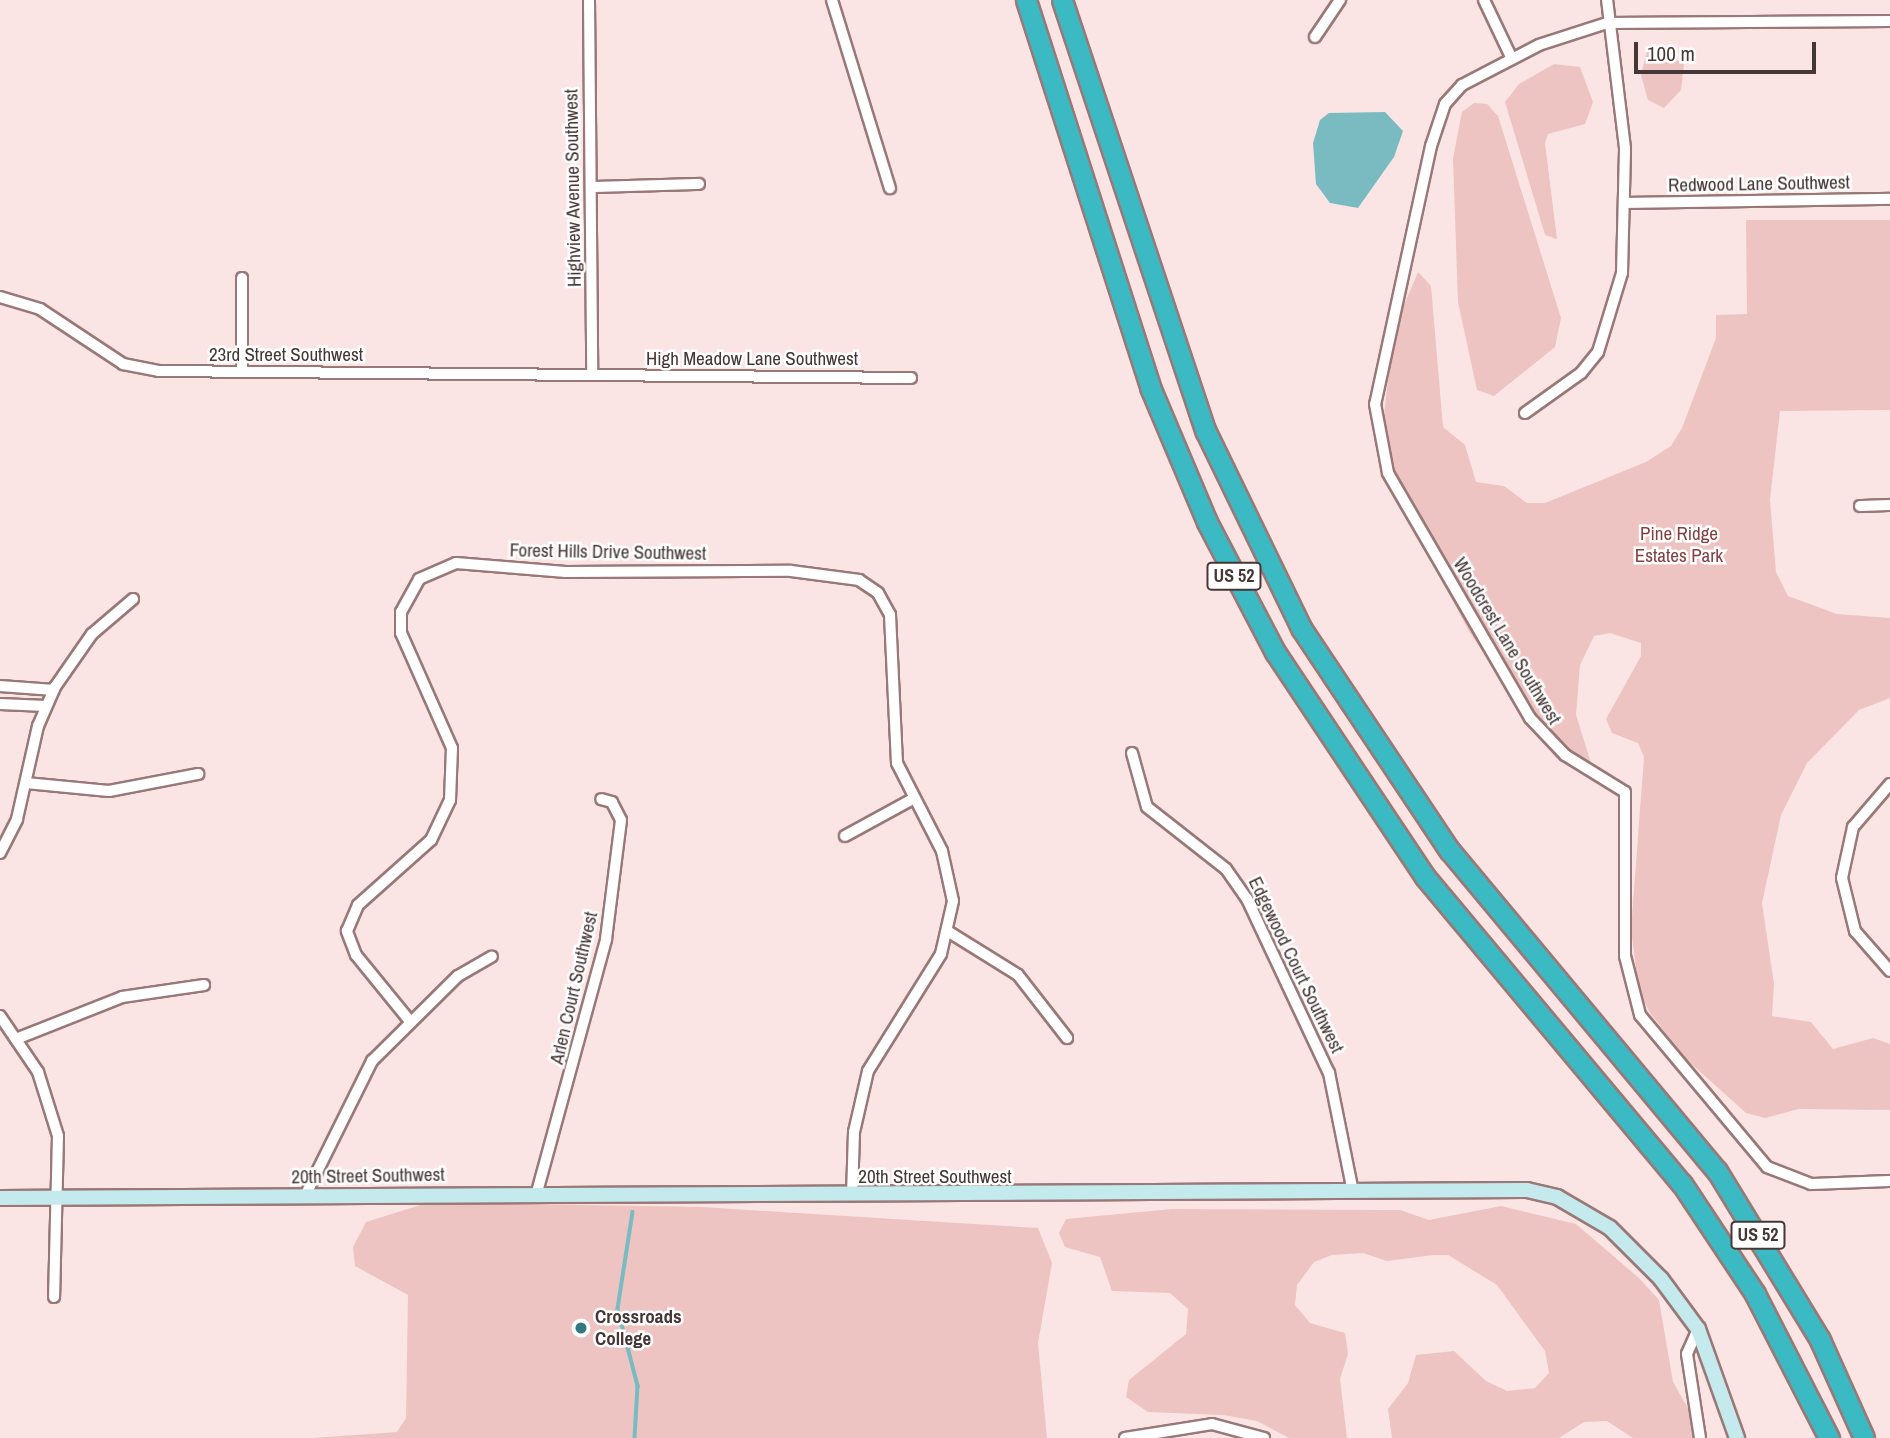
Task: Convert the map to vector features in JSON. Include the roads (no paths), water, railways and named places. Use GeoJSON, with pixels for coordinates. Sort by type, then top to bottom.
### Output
{"type":"FeatureCollection","features":[{"type":"Feature","properties":{"kind":"highway","name":"US 52"},"geometry":{"type":"LineString","coordinates":[[1026,0],[1150,387],[1207,522],[1269,642],[1424,877],[1682,1184],[1755,1294],[1829,1438]]}},
{"type":"Feature","properties":{"kind":"highway","name":"US 52"},"geometry":{"type":"LineString","coordinates":[[1062,0],[1206,432],[1301,628],[1442,841],[1717,1171],[1820,1340],[1864,1438]]}},
{"type":"Feature","properties":{"kind":"street","name":"Highview Avenue Southwest"},"geometry":{"type":"LineString","coordinates":[[589,0],[592,375]]}},
{"type":"Feature","properties":{"kind":"street"},"geometry":{"type":"LineString","coordinates":[[832,0],[890,188]]}},
{"type":"Feature","properties":{"kind":"street"},"geometry":{"type":"LineString","coordinates":[[1315,37],[1340,0]]}},
{"type":"Feature","properties":{"kind":"street"},"geometry":{"type":"LineString","coordinates":[[1484,0],[1512,59],[1607,23],[1890,21]]}},
{"type":"Feature","properties":{"kind":"street"},"geometry":{"type":"LineString","coordinates":[[1525,413],[1581,373],[1598,352],[1622,273],[1628,203],[1607,23],[1607,0]]}},
{"type":"Feature","properties":{"kind":"street","name":"Woodcrest Lane Southwest"},"geometry":{"type":"LineString","coordinates":[[1512,59],[1462,85],[1437,124],[1376,385],[1382,456],[1530,718],[1565,755],[1625,792],[1625,956],[1640,1015],[1767,1167],[1811,1184],[1890,1181]]}},
{"type":"Feature","properties":{"kind":"street"},"geometry":{"type":"LineString","coordinates":[[591,187],[699,184]]}},
{"type":"Feature","properties":{"kind":"street","name":"Redwood Lane Southwest"},"geometry":{"type":"LineString","coordinates":[[1628,203],[1890,199]]}},
{"type":"Feature","properties":{"kind":"street"},"geometry":{"type":"LineString","coordinates":[[242,278],[242,372]]}},
{"type":"Feature","properties":{"kind":"street","name":"23rd Street Southwest"},"geometry":{"type":"LineString","coordinates":[[0,297],[40,309],[123,364],[158,371],[592,375]]}},
{"type":"Feature","properties":{"kind":"street","name":"High Meadow Lane Southwest"},"geometry":{"type":"LineString","coordinates":[[592,375],[911,378]]}},
{"type":"Feature","properties":{"kind":"street"},"geometry":{"type":"LineString","coordinates":[[1860,506],[1890,505]]}},
{"type":"Feature","properties":{"kind":"street","name":"Forest Hills Drive Southwest"},"geometry":{"type":"LineString","coordinates":[[409,1020],[356,955],[347,931],[358,905],[430,840],[450,800],[452,748],[400,624],[407,596],[437,566],[791,571],[859,580],[878,593],[890,615],[894,747],[911,800],[947,863],[953,901],[949,932],[868,1071],[854,1132],[852,1195]]}},
{"type":"Feature","properties":{"kind":"street"},"geometry":{"type":"LineString","coordinates":[[0,853],[26,783],[46,706],[54,690],[92,634],[133,598]]}},
{"type":"Feature","properties":{"kind":"street"},"geometry":{"type":"LineString","coordinates":[[0,686],[54,690]]}},
{"type":"Feature","properties":{"kind":"street"},"geometry":{"type":"LineString","coordinates":[[0,704],[46,706]]}},
{"type":"Feature","properties":{"kind":"street","name":"Edgewood Court Southwest"},"geometry":{"type":"LineString","coordinates":[[1132,753],[1136,786],[1147,807],[1226,869],[1247,899],[1329,1073],[1353,1192]]}},
{"type":"Feature","properties":{"kind":"street"},"geometry":{"type":"LineString","coordinates":[[26,783],[109,791],[198,774]]}},
{"type":"Feature","properties":{"kind":"street"},"geometry":{"type":"LineString","coordinates":[[1890,784],[1853,827],[1842,878],[1855,931],[1890,971]]}},
{"type":"Feature","properties":{"kind":"street","name":"Arlen Court Southwest"},"geometry":{"type":"LineString","coordinates":[[537,1192],[606,939],[621,820],[612,802],[601,799]]}},
{"type":"Feature","properties":{"kind":"street"},"geometry":{"type":"LineString","coordinates":[[845,836],[911,800]]}},
{"type":"Feature","properties":{"kind":"street"},"geometry":{"type":"LineString","coordinates":[[949,932],[1018,975],[1067,1038]]}},
{"type":"Feature","properties":{"kind":"street"},"geometry":{"type":"LineString","coordinates":[[305,1196],[358,1081],[409,1020],[492,956]]}},
{"type":"Feature","properties":{"kind":"street"},"geometry":{"type":"LineString","coordinates":[[16,1039],[122,997],[204,985]]}},
{"type":"Feature","properties":{"kind":"street"},"geometry":{"type":"LineString","coordinates":[[0,1016],[44,1085],[55,1124],[57,1199],[54,1297]]}},
{"type":"Feature","properties":{"kind":"street","name":"20th Street Southwest"},"geometry":{"type":"LineString","coordinates":[[0,1198],[537,1192],[852,1195],[1527,1191],[1557,1197],[1611,1228],[1636,1251],[1698,1329],[1737,1438]]}},
{"type":"Feature","properties":{"kind":"street"},"geometry":{"type":"LineString","coordinates":[[1698,1329],[1687,1354],[1700,1438]]}},
{"type":"Feature","properties":{"kind":"street"},"geometry":{"type":"LineString","coordinates":[[1125,1438],[1212,1424],[1264,1438]]}},
{"type":"Feature","properties":{"kind":"water"},"geometry":{"type":"Polygon","coordinates":[[[1385,112],[1403,131],[1394,157],[1358,208],[1330,203],[1316,184],[1313,143],[1320,120],[1329,113],[1385,112]]]}},
{"type":"Feature","properties":{"kind":"waterway"},"geometry":{"type":"LineString","coordinates":[[633,1212],[618,1309],[638,1386],[635,1438]]}},
{"type":"Feature","properties":{"kind":"place","name":"Crossroads College"},"geometry":{"type":"Point","coordinates":[581,1328]}},
{"type":"Feature","properties":{"kind":"park label","name":"Pine Ridge Estates Park"},"geometry":{"type":"Point","coordinates":[1679,545]}}]}
